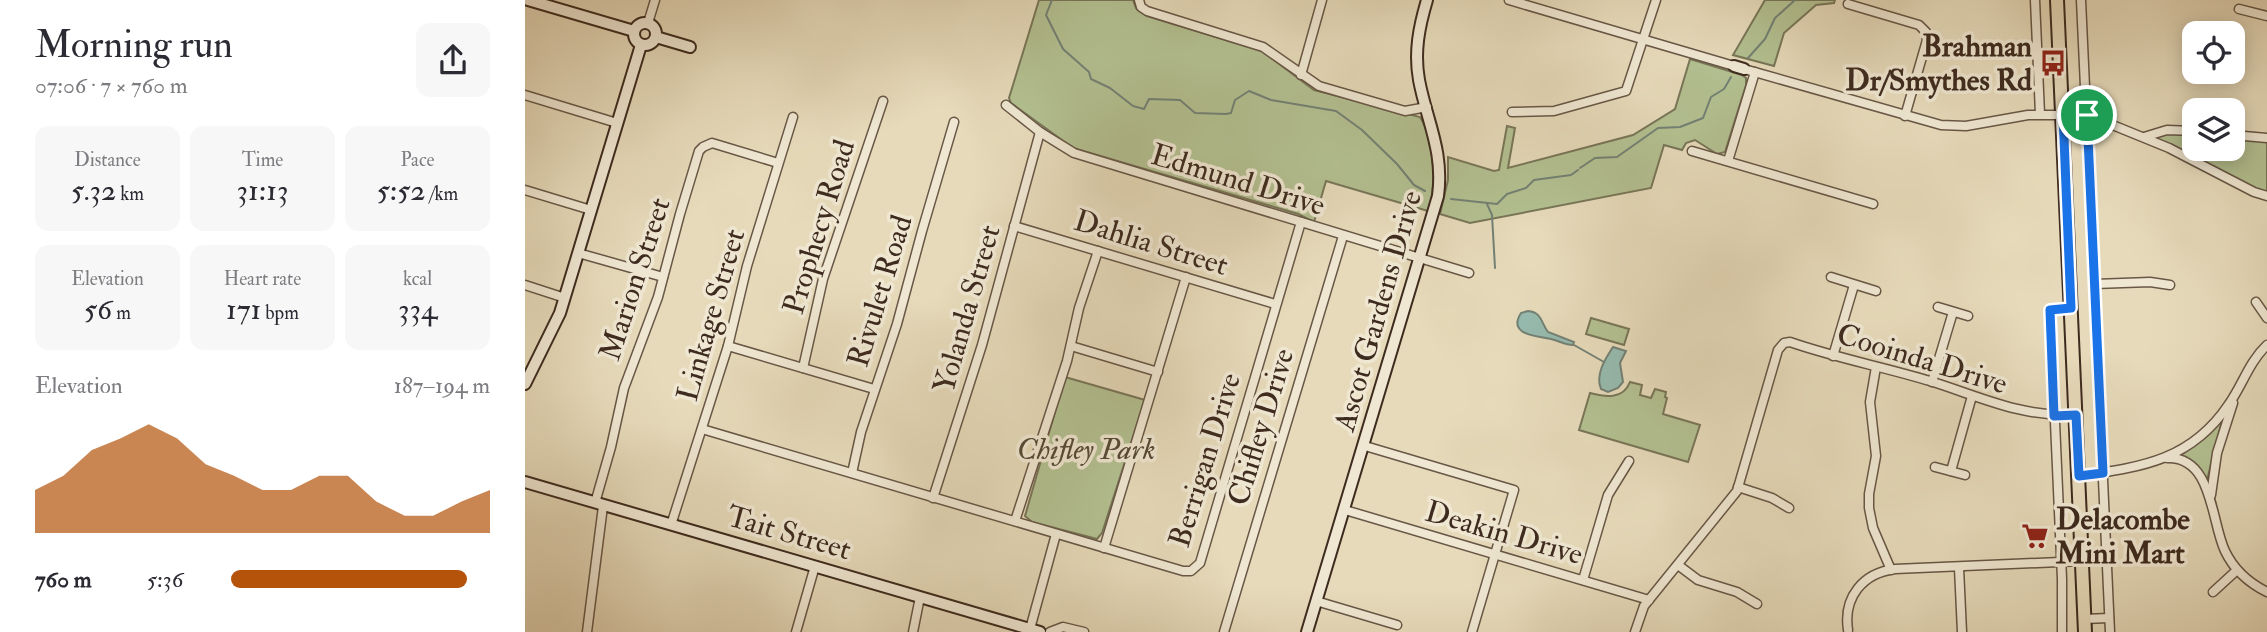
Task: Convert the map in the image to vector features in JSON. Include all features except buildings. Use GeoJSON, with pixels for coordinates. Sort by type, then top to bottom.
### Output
{"type":"FeatureCollection","features":[{"type":"Feature","properties":{"kind":"main road"},"geometry":{"type":"LineString","coordinates":[[2057,0],[2085,626]]}},
{"type":"Feature","properties":{"kind":"street"},"geometry":{"type":"LineString","coordinates":[[528,0],[557,4],[634,31]]}},
{"type":"Feature","properties":{"kind":"street"},"geometry":{"type":"LineString","coordinates":[[648,23],[655,0]]}},
{"type":"Feature","properties":{"kind":"street"},"geometry":{"type":"LineString","coordinates":[[1139,0],[1143,9],[1148,12],[1263,47],[1319,86],[1405,111],[1427,107]]}},
{"type":"Feature","properties":{"kind":"street"},"geometry":{"type":"LineString","coordinates":[[1301,75],[1322,0]]}},
{"type":"Feature","properties":{"kind":"street","name":"Ascot Gardens Drive"},"geometry":{"type":"LineString","coordinates":[[1307,632],[1437,202],[1440,180],[1438,148],[1419,79],[1417,55],[1419,30],[1427,0]]}},
{"type":"Feature","properties":{"kind":"street"},"geometry":{"type":"LineString","coordinates":[[1509,0],[1941,125],[1959,126],[2010,116],[2087,115],[2144,137],[2257,194],[2267,195]]}},
{"type":"Feature","properties":{"kind":"street"},"geometry":{"type":"LineString","coordinates":[[1512,112],[1553,111],[1624,92],[1630,85],[1656,0]]}},
{"type":"Feature","properties":{"kind":"street"},"geometry":{"type":"LineString","coordinates":[[2035,0],[2040,114]]}},
{"type":"Feature","properties":{"kind":"street"},"geometry":{"type":"LineString","coordinates":[[2081,0],[2110,632]]}},
{"type":"Feature","properties":{"kind":"street"},"geometry":{"type":"LineString","coordinates":[[1848,4],[1919,25],[1926,32],[1927,40],[1905,116]]}},
{"type":"Feature","properties":{"kind":"street"},"geometry":{"type":"LineString","coordinates":[[2239,9],[2267,16]]}},
{"type":"Feature","properties":{"kind":"street"},"geometry":{"type":"LineString","coordinates":[[648,23],[655,28],[656,37],[649,45],[641,45],[635,40],[634,31],[639,24],[648,23]]}},
{"type":"Feature","properties":{"kind":"street"},"geometry":{"type":"LineString","coordinates":[[656,37],[690,47]]}},
{"type":"Feature","properties":{"kind":"street"},"geometry":{"type":"LineString","coordinates":[[526,382],[560,313],[641,45]]}},
{"type":"Feature","properties":{"kind":"street"},"geometry":{"type":"LineString","coordinates":[[1728,161],[1744,69]]}},
{"type":"Feature","properties":{"kind":"street"},"geometry":{"type":"LineString","coordinates":[[525,95],[617,123]]}},
{"type":"Feature","properties":{"kind":"street","name":"Prophecy Road"},"geometry":{"type":"LineString","coordinates":[[803,368],[823,279],[883,101]]}},
{"type":"Feature","properties":{"kind":"street","name":"Edmund Drive"},"geometry":{"type":"LineString","coordinates":[[1006,105],[1040,132],[1074,153],[1469,273]]}},
{"type":"Feature","properties":{"kind":"street","name":"Linkage Street"},"geometry":{"type":"LineString","coordinates":[[671,524],[728,346],[747,266],[793,117]]}},
{"type":"Feature","properties":{"kind":"street","name":"Rivulet Road"},"geometry":{"type":"LineString","coordinates":[[852,473],[861,432],[897,324],[954,122]]}},
{"type":"Feature","properties":{"kind":"street"},"geometry":{"type":"LineString","coordinates":[[2144,137],[2167,130],[2182,131]]}},
{"type":"Feature","properties":{"kind":"street","name":"Yolanda Street"},"geometry":{"type":"LineString","coordinates":[[933,498],[982,345],[1040,132]]}},
{"type":"Feature","properties":{"kind":"street"},"geometry":{"type":"LineString","coordinates":[[2245,136],[2267,138]]}},
{"type":"Feature","properties":{"kind":"street","name":"Marion Street"},"geometry":{"type":"LineString","coordinates":[[587,632],[599,504],[624,388],[663,278],[702,146],[712,144],[778,163]]}},
{"type":"Feature","properties":{"kind":"street"},"geometry":{"type":"LineString","coordinates":[[1692,151],[1873,204]]}},
{"type":"Feature","properties":{"kind":"street"},"geometry":{"type":"LineString","coordinates":[[525,190],[591,210]]}},
{"type":"Feature","properties":{"kind":"street","name":"Berrigan Drive"},"geometry":{"type":"LineString","coordinates":[[702,429],[1104,548],[1185,571],[1193,570],[1198,566],[1301,222]]}},
{"type":"Feature","properties":{"kind":"street","name":"Dahlia Street"},"geometry":{"type":"LineString","coordinates":[[1014,226],[1275,304]]}},
{"type":"Feature","properties":{"kind":"street","name":"Chifley Drive"},"geometry":{"type":"LineString","coordinates":[[1224,632],[1343,236]]}},
{"type":"Feature","properties":{"kind":"street"},"geometry":{"type":"LineString","coordinates":[[1015,521],[1098,251]]}},
{"type":"Feature","properties":{"kind":"street"},"geometry":{"type":"LineString","coordinates":[[578,253],[663,278]]}},
{"type":"Feature","properties":{"kind":"street"},"geometry":{"type":"LineString","coordinates":[[1104,548],[1187,277]]}},
{"type":"Feature","properties":{"kind":"street"},"geometry":{"type":"LineString","coordinates":[[1831,277],[1876,291]]}},
{"type":"Feature","properties":{"kind":"street"},"geometry":{"type":"LineString","coordinates":[[2095,284],[2150,282],[2169,285]]}},
{"type":"Feature","properties":{"kind":"street"},"geometry":{"type":"LineString","coordinates":[[525,285],[565,298]]}},
{"type":"Feature","properties":{"kind":"street"},"geometry":{"type":"LineString","coordinates":[[1832,356],[1854,285]]}},
{"type":"Feature","properties":{"kind":"street"},"geometry":{"type":"LineString","coordinates":[[2256,302],[2267,318]]}},
{"type":"Feature","properties":{"kind":"street"},"geometry":{"type":"LineString","coordinates":[[1938,307],[1968,316]]}},
{"type":"Feature","properties":{"kind":"street"},"geometry":{"type":"LineString","coordinates":[[2062,632],[2050,310],[2071,308]]}},
{"type":"Feature","properties":{"kind":"street"},"geometry":{"type":"LineString","coordinates":[[1932,382],[1953,312]]}},
{"type":"Feature","properties":{"kind":"street","name":"Cooinda Drive"},"geometry":{"type":"LineString","coordinates":[[1738,487],[1776,358],[1782,346],[1798,345],[1876,366],[2019,411],[2054,416],[2076,415]]}},
{"type":"Feature","properties":{"kind":"street"},"geometry":{"type":"LineString","coordinates":[[2079,476],[2165,459],[2204,433],[2228,406],[2250,364],[2267,345]]}},
{"type":"Feature","properties":{"kind":"street"},"geometry":{"type":"LineString","coordinates":[[728,346],[874,389]]}},
{"type":"Feature","properties":{"kind":"street"},"geometry":{"type":"LineString","coordinates":[[1070,346],[1158,372]]}},
{"type":"Feature","properties":{"kind":"street"},"geometry":{"type":"LineString","coordinates":[[1876,366],[1870,407],[1876,456],[1869,508],[1873,528],[1891,570]]}},
{"type":"Feature","properties":{"kind":"street"},"geometry":{"type":"LineString","coordinates":[[2213,508],[2211,492],[2215,461],[2239,387]]}},
{"type":"Feature","properties":{"kind":"street"},"geometry":{"type":"LineString","coordinates":[[1951,471],[1972,396]]}},
{"type":"Feature","properties":{"kind":"street"},"geometry":{"type":"LineString","coordinates":[[1364,446],[1514,491],[1472,632]]}},
{"type":"Feature","properties":{"kind":"street"},"geometry":{"type":"LineString","coordinates":[[2165,459],[2179,460],[2196,471],[2205,485],[2224,547],[2237,570],[2267,592]]}},
{"type":"Feature","properties":{"kind":"street"},"geometry":{"type":"LineString","coordinates":[[1583,580],[1607,498],[1629,461]]}},
{"type":"Feature","properties":{"kind":"street"},"geometry":{"type":"LineString","coordinates":[[1935,467],[1965,475]]}},
{"type":"Feature","properties":{"kind":"street","name":"Tait Street"},"geometry":{"type":"LineString","coordinates":[[525,482],[1035,630]]}},
{"type":"Feature","properties":{"kind":"street"},"geometry":{"type":"LineString","coordinates":[[1635,632],[1649,600],[1734,496],[1738,487],[1772,498],[1789,508]]}},
{"type":"Feature","properties":{"kind":"street","name":"Deakin Drive"},"geometry":{"type":"LineString","coordinates":[[1345,510],[1649,600]]}},
{"type":"Feature","properties":{"kind":"street"},"geometry":{"type":"LineString","coordinates":[[1035,630],[1056,534]]}},
{"type":"Feature","properties":{"kind":"street"},"geometry":{"type":"LineString","coordinates":[[1848,630],[1847,609],[1855,590],[1871,577],[1891,570],[2082,561]]}},
{"type":"Feature","properties":{"kind":"street"},"geometry":{"type":"LineString","coordinates":[[1678,565],[1698,580],[1737,592],[1757,604]]}},
{"type":"Feature","properties":{"kind":"street"},"geometry":{"type":"LineString","coordinates":[[796,632],[815,566]]}},
{"type":"Feature","properties":{"kind":"street"},"geometry":{"type":"LineString","coordinates":[[1959,568],[1962,632]]}},
{"type":"Feature","properties":{"kind":"street"},"geometry":{"type":"LineString","coordinates":[[2213,592],[2237,570]]}},
{"type":"Feature","properties":{"kind":"street"},"geometry":{"type":"LineString","coordinates":[[913,632],[920,597]]}},
{"type":"Feature","properties":{"kind":"street"},"geometry":{"type":"LineString","coordinates":[[1316,601],[1397,625]]}},
{"type":"Feature","properties":{"kind":"street"},"geometry":{"type":"LineString","coordinates":[[2085,626],[2109,618]]}},
{"type":"Feature","properties":{"kind":"street"},"geometry":{"type":"LineString","coordinates":[[1050,632],[1063,627],[1084,632]]}},
{"type":"Feature","properties":{"kind":"green space"},"geometry":{"type":"Polygon","coordinates":[[[1039,0],[1133,0],[1136,8],[1147,16],[1262,51],[1314,90],[1420,117],[1433,163],[1433,189],[1428,211],[1326,181],[1314,222],[1298,214],[1073,148],[1011,103],[1009,98],[1039,0]]]}},
{"type":"Feature","properties":{"kind":"green space"},"geometry":{"type":"Polygon","coordinates":[[[1765,0],[1835,0],[1834,3],[1816,5],[1784,33],[1774,66],[1733,55],[1765,0]]]}},
{"type":"Feature","properties":{"kind":"green space"},"geometry":{"type":"Polygon","coordinates":[[[1690,59],[1746,78],[1725,152],[1717,154],[1695,140],[1686,143],[1682,150],[1664,145],[1651,188],[1470,223],[1440,214],[1448,180],[1448,157],[1494,171],[1499,170],[1507,126],[1515,128],[1508,168],[1633,135],[1675,109],[1690,59]]]}},
{"type":"Feature","properties":{"kind":"green space"},"geometry":{"type":"Polygon","coordinates":[[[2161,133],[2182,134],[2182,152],[2153,138],[2161,133]]]}},
{"type":"Feature","properties":{"kind":"green space"},"geometry":{"type":"Polygon","coordinates":[[[2245,139],[2267,141],[2267,193],[2199,161],[2245,161],[2245,139]]]}},
{"type":"Feature","properties":{"kind":"green space"},"geometry":{"type":"Polygon","coordinates":[[[1591,318],[1629,329],[1624,345],[1586,334],[1591,318]]]}},
{"type":"Feature","properties":{"kind":"green space","name":"Chifley Park"},"geometry":{"type":"Polygon","coordinates":[[[1065,377],[1145,400],[1102,533],[1097,539],[1032,522],[1025,516],[1065,377]]]}},
{"type":"Feature","properties":{"kind":"green space"},"geometry":{"type":"Polygon","coordinates":[[[1630,382],[1642,385],[1640,395],[1651,398],[1655,389],[1666,392],[1663,414],[1700,425],[1688,462],[1579,430],[1590,393],[1613,396],[1623,392],[1630,382]]]}},
{"type":"Feature","properties":{"kind":"green space"},"geometry":{"type":"Polygon","coordinates":[[[2222,421],[2207,480],[2197,465],[2181,455],[2222,421]]]}},
{"type":"Feature","properties":{"kind":"water"},"geometry":{"type":"Polygon","coordinates":[[[1528,311],[1539,316],[1548,332],[1574,342],[1573,345],[1521,330],[1518,320],[1521,313],[1528,311]]]}},
{"type":"Feature","properties":{"kind":"water"},"geometry":{"type":"Polygon","coordinates":[[[1613,347],[1626,351],[1620,363],[1623,382],[1618,388],[1608,392],[1601,389],[1599,378],[1613,347]]]}},
{"type":"Feature","properties":{"kind":"waterway"},"geometry":{"type":"LineString","coordinates":[[1052,0],[1046,15],[1063,49],[1089,72],[1091,79],[1110,88],[1133,106],[1144,109],[1149,99],[1180,100],[1195,113],[1226,114],[1231,113],[1235,100],[1249,91],[1271,100],[1336,111],[1362,130],[1414,185],[1425,191]]}},
{"type":"Feature","properties":{"kind":"waterway"},"geometry":{"type":"LineString","coordinates":[[1748,58],[1765,39],[1775,18],[1795,0]]}},
{"type":"Feature","properties":{"kind":"waterway"},"geometry":{"type":"LineString","coordinates":[[1580,168],[1595,158],[1617,157],[1658,128],[1680,127],[1703,118],[1711,97],[1724,89],[1731,77]]}},
{"type":"Feature","properties":{"kind":"waterway"},"geometry":{"type":"LineString","coordinates":[[1451,199],[1497,204],[1507,194],[1526,188],[1534,180],[1571,175],[1578,170]]}},
{"type":"Feature","properties":{"kind":"waterway"},"geometry":{"type":"LineString","coordinates":[[1487,204],[1492,215],[1495,268]]}},
{"type":"Feature","properties":{"kind":"waterway"},"geometry":{"type":"LineString","coordinates":[[1574,345],[1604,362]]}},
{"type":"Feature","properties":{"kind":"place","name":"Brahman Dr/Smythes Rd"},"geometry":{"type":"Point","coordinates":[2053,63]}},
{"type":"Feature","properties":{"kind":"place","name":"Delacombe Mini Mart"},"geometry":{"type":"Point","coordinates":[2035,536]}},
{"type":"Feature","properties":{"kind":"route"},"geometry":{"type":"LineString","coordinates":[[2063,114],[2087,115],[2103,473],[2079,476],[2076,415],[2054,416],[2050,310],[2071,308],[2063,114]]}}]}
